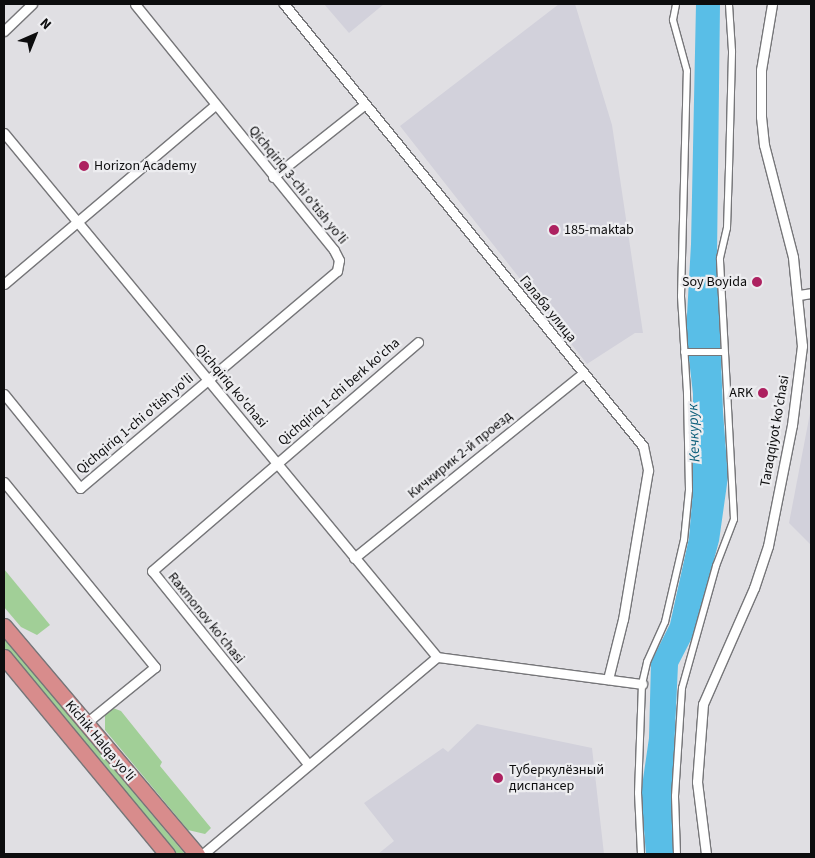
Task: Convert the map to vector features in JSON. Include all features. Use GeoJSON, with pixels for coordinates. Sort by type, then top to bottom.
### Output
{"type":"FeatureCollection","features":[{"type":"Feature","properties":{"kind":"highway","name":"Kichik Halqa yo'li"},"geometry":{"type":"LineString","coordinates":[[4,626],[197,854]]}},
{"type":"Feature","properties":{"kind":"highway","name":"Kichik Halqa yo'li"},"geometry":{"type":"LineString","coordinates":[[4,658],[167,854]]}},
{"type":"Feature","properties":{"kind":"street"},"geometry":{"type":"LineString","coordinates":[[4,32],[32,4]]}},
{"type":"Feature","properties":{"kind":"street","name":"Qichqiriq 3-chi o'tish yo'li"},"geometry":{"type":"LineString","coordinates":[[135,4],[273,177],[334,250],[339,260],[337,271],[208,380]]}},
{"type":"Feature","properties":{"kind":"street","name":"Галаба улица"},"geometry":{"type":"LineString","coordinates":[[284,4],[643,446],[648,470],[623,619],[608,679]]}},
{"type":"Feature","properties":{"kind":"street"},"geometry":{"type":"LineString","coordinates":[[641,854],[638,793],[642,684],[665,622],[684,540],[689,490],[681,296],[687,71],[673,20],[676,4]]}},
{"type":"Feature","properties":{"kind":"street"},"geometry":{"type":"LineString","coordinates":[[677,854],[674,838],[675,796],[682,688],[716,566],[734,519],[720,258],[727,228],[732,51],[729,4]]}},
{"type":"Feature","properties":{"kind":"street","name":"Taraqqiyot ko'chasi"},"geometry":{"type":"LineString","coordinates":[[706,854],[698,782],[702,712],[707,690],[754,588],[768,546],[792,425],[802,346],[799,296],[761,117],[761,70],[772,4]]}},
{"type":"Feature","properties":{"kind":"street"},"geometry":{"type":"LineString","coordinates":[[273,177],[364,104]]}},
{"type":"Feature","properties":{"kind":"street"},"geometry":{"type":"LineString","coordinates":[[4,284],[215,105]]}},
{"type":"Feature","properties":{"kind":"street","name":"Qichqiriq ko'chasi"},"geometry":{"type":"LineString","coordinates":[[4,133],[437,657]]}},
{"type":"Feature","properties":{"kind":"street"},"geometry":{"type":"LineString","coordinates":[[799,296],[811,293]]}},
{"type":"Feature","properties":{"kind":"street","name":"Qichqiriq 1-chi berk ko'cha"},"geometry":{"type":"LineString","coordinates":[[278,463],[418,342]]}},
{"type":"Feature","properties":{"kind":"street"},"geometry":{"type":"LineString","coordinates":[[684,352],[724,352]]}},
{"type":"Feature","properties":{"kind":"street","name":"Кичкирик 2-й проезд"},"geometry":{"type":"LineString","coordinates":[[354,558],[583,373]]}},
{"type":"Feature","properties":{"kind":"street","name":"Qichqiriq 1-chi o'tish yo'li"},"geometry":{"type":"LineString","coordinates":[[4,394],[80,488],[208,380]]}},
{"type":"Feature","properties":{"kind":"street","name":"Raxmonov ko'chasi"},"geometry":{"type":"LineString","coordinates":[[278,463],[152,571],[308,764]]}},
{"type":"Feature","properties":{"kind":"street"},"geometry":{"type":"LineString","coordinates":[[4,482],[155,667],[86,723]]}},
{"type":"Feature","properties":{"kind":"street"},"geometry":{"type":"LineString","coordinates":[[203,854],[437,657],[642,684]]}},
{"type":"Feature","properties":{"kind":"shaded area"},"geometry":{"type":"Polygon","coordinates":[[[324,4],[384,4],[349,33],[324,4]]]}},
{"type":"Feature","properties":{"kind":"shaded area","name":"185-maktab"},"geometry":{"type":"Polygon","coordinates":[[[559,4],[575,4],[612,125],[643,333],[635,333],[587,364],[400,126],[559,4]]]}},
{"type":"Feature","properties":{"kind":"shaded area"},"geometry":{"type":"Polygon","coordinates":[[[811,408],[811,545],[789,523],[811,408]]]}},
{"type":"Feature","properties":{"kind":"shaded area","name":"Туберкулёзный диспансер"},"geometry":{"type":"Polygon","coordinates":[[[477,724],[592,748],[604,854],[378,854],[394,841],[364,803],[443,748],[448,752],[477,724]]]}},
{"type":"Feature","properties":{"kind":"green space"},"geometry":{"type":"Polygon","coordinates":[[[4,569],[50,625],[37,635],[21,627],[4,607],[4,569]]]}},
{"type":"Feature","properties":{"kind":"green space"},"geometry":{"type":"Polygon","coordinates":[[[4,638],[185,854],[176,854],[4,649],[4,638]]]}},
{"type":"Feature","properties":{"kind":"green space"},"geometry":{"type":"Polygon","coordinates":[[[113,708],[121,711],[162,762],[160,766],[211,828],[205,834],[188,830],[105,730],[105,715],[113,708]]]}},
{"type":"Feature","properties":{"kind":"water","name":"Кечкурук"},"geometry":{"type":"Polygon","coordinates":[[[696,4],[720,4],[717,256],[723,412],[728,477],[719,541],[694,634],[678,665],[672,794],[674,854],[646,854],[641,793],[649,738],[651,662],[670,624],[689,538],[693,490],[693,394],[686,333],[691,244],[696,4]]]}},
{"type":"Feature","properties":{"kind":"place","name":"Horizon Academy"},"geometry":{"type":"Point","coordinates":[84,166]}},
{"type":"Feature","properties":{"kind":"place","name":"185-maktab"},"geometry":{"type":"Point","coordinates":[554,230]}},
{"type":"Feature","properties":{"kind":"place","name":"Soy Boyida"},"geometry":{"type":"Point","coordinates":[757,282]}},
{"type":"Feature","properties":{"kind":"place","name":"ARK"},"geometry":{"type":"Point","coordinates":[763,393]}},
{"type":"Feature","properties":{"kind":"place","name":"Туберкулёзный диспансер"},"geometry":{"type":"Point","coordinates":[498,778]}}]}
